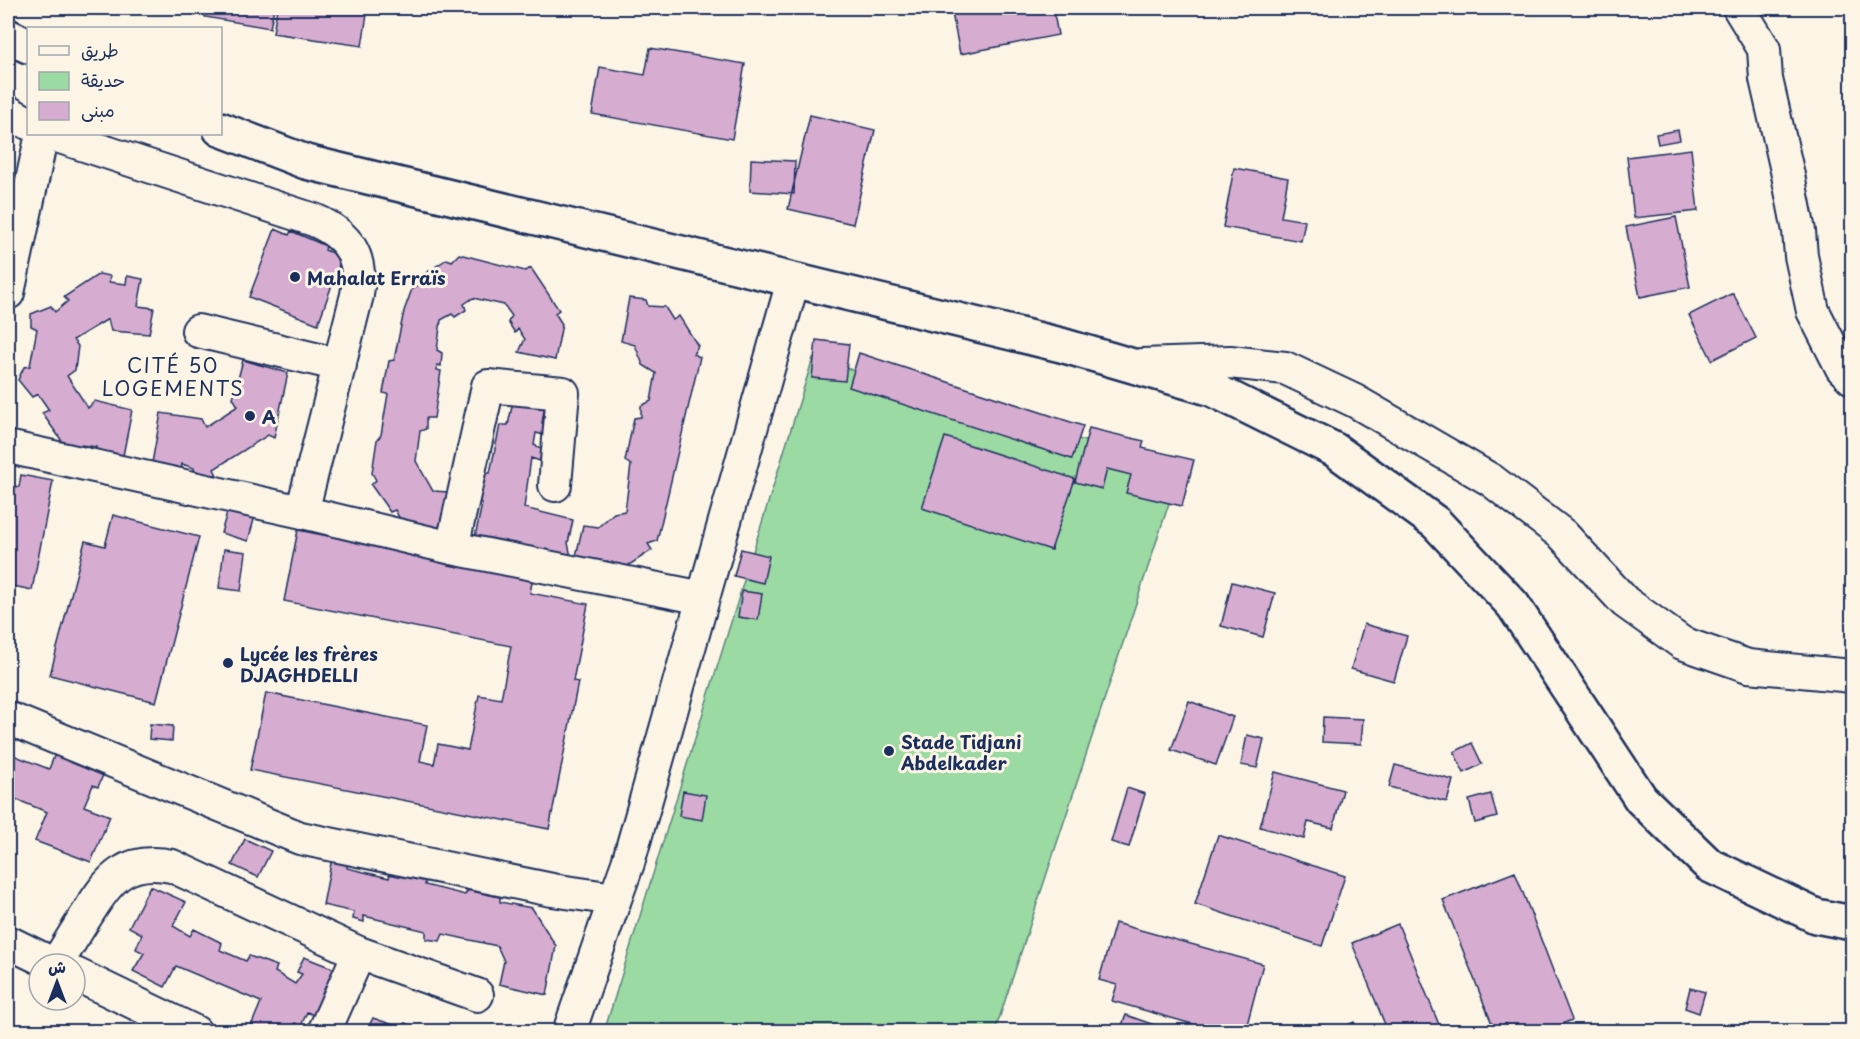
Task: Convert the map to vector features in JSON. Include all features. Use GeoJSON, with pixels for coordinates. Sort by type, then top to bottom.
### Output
{"type":"FeatureCollection","features":[{"type":"Feature","properties":{"kind":"main road"},"geometry":{"type":"LineString","coordinates":[[8,36],[27,46]]}},
{"type":"Feature","properties":{"kind":"main road"},"geometry":{"type":"LineString","coordinates":[[222,130],[306,162],[1061,345],[1212,389],[1335,450],[1436,523],[1512,605],[1641,799],[1709,865],[1816,916],[1852,923]]}},
{"type":"Feature","properties":{"kind":"street"},"geometry":{"type":"LineString","coordinates":[[1739,8],[1764,49],[1768,89],[1788,175],[1799,231],[1801,256],[1813,311],[1842,368],[1852,378]]}},
{"type":"Feature","properties":{"kind":"street"},"geometry":{"type":"LineString","coordinates":[[8,112],[27,122]]}},
{"type":"Feature","properties":{"kind":"street"},"geometry":{"type":"LineString","coordinates":[[8,293],[42,135]]}},
{"type":"Feature","properties":{"kind":"street"},"geometry":{"type":"LineString","coordinates":[[54,135],[314,220],[342,236],[351,249],[357,263],[359,279],[302,512]]}},
{"type":"Feature","properties":{"kind":"street"},"geometry":{"type":"LineString","coordinates":[[569,1032],[628,863],[793,281]]}},
{"type":"Feature","properties":{"kind":"street"},"geometry":{"type":"LineString","coordinates":[[198,331],[340,364]]}},
{"type":"Feature","properties":{"kind":"street"},"geometry":{"type":"LineString","coordinates":[[1128,365],[1230,362],[1285,368],[1355,401],[1491,480],[1563,534],[1625,602],[1682,643],[1748,666],[1852,676]]}},
{"type":"Feature","properties":{"kind":"street"},"geometry":{"type":"LineString","coordinates":[[452,548],[488,386],[563,393],[555,485]]}},
{"type":"Feature","properties":{"kind":"street"},"geometry":{"type":"LineString","coordinates":[[8,447],[302,512],[452,548],[703,598]]}},
{"type":"Feature","properties":{"kind":"street"},"geometry":{"type":"LineString","coordinates":[[8,718],[300,838],[552,890],[615,899]]}},
{"type":"Feature","properties":{"kind":"street"},"geometry":{"type":"LineString","coordinates":[[63,952],[110,880],[124,870],[139,864],[156,863],[172,866],[359,953],[477,995]]}},
{"type":"Feature","properties":{"kind":"street"},"geometry":{"type":"LineString","coordinates":[[8,942],[29,952]]}},
{"type":"Feature","properties":{"kind":"street"},"geometry":{"type":"LineString","coordinates":[[324,1032],[359,953]]}},
{"type":"Feature","properties":{"kind":"street"},"geometry":{"type":"LineString","coordinates":[[87,980],[195,1032]]}},
{"type":"Feature","properties":{"kind":"green space","name":"Stade Tidjani Abdelkader"},"geometry":{"type":"Polygon","coordinates":[[[813,358],[1180,470],[995,1031],[604,1032],[813,358]]]}},
{"type":"Feature","properties":{"kind":"building"},"geometry":{"type":"Polygon","coordinates":[[[207,8],[274,8],[270,28],[205,17],[207,8]]]}},
{"type":"Feature","properties":{"kind":"building"},"geometry":{"type":"Polygon","coordinates":[[[277,8],[368,8],[362,46],[273,33],[277,8]]]}},
{"type":"Feature","properties":{"kind":"building"},"geometry":{"type":"Polygon","coordinates":[[[951,8],[1053,8],[1058,35],[960,54],[951,8]]]}},
{"type":"Feature","properties":{"kind":"building"},"geometry":{"type":"Polygon","coordinates":[[[650,48],[745,64],[732,139],[592,114],[600,67],[645,75],[650,48]]]}},
{"type":"Feature","properties":{"kind":"building"},"geometry":{"type":"Polygon","coordinates":[[[810,115],[875,130],[853,224],[788,209],[810,115]]]}},
{"type":"Feature","properties":{"kind":"building"},"geometry":{"type":"Polygon","coordinates":[[[1678,130],[1680,140],[1658,144],[1656,134],[1678,130]]]}},
{"type":"Feature","properties":{"kind":"building"},"geometry":{"type":"Polygon","coordinates":[[[1691,149],[1698,211],[1634,218],[1627,157],[1691,149]]]}},
{"type":"Feature","properties":{"kind":"building"},"geometry":{"type":"Polygon","coordinates":[[[751,159],[795,161],[794,194],[750,191],[751,159]]]}},
{"type":"Feature","properties":{"kind":"building"},"geometry":{"type":"Polygon","coordinates":[[[1234,168],[1288,178],[1281,217],[1305,221],[1301,241],[1223,227],[1234,168]]]}},
{"type":"Feature","properties":{"kind":"building"},"geometry":{"type":"Polygon","coordinates":[[[1676,217],[1690,287],[1640,297],[1626,227],[1676,217]]]}},
{"type":"Feature","properties":{"kind":"building","name":"Mahalat Erraïs"},"geometry":{"type":"Polygon","coordinates":[[[275,229],[289,235],[291,231],[326,246],[325,250],[342,257],[318,324],[249,297],[275,229]]]}},
{"type":"Feature","properties":{"kind":"building"},"geometry":{"type":"Polygon","coordinates":[[[459,254],[525,271],[531,268],[559,310],[555,313],[562,324],[555,360],[519,352],[525,339],[518,329],[515,333],[508,322],[512,316],[504,305],[473,298],[464,304],[466,310],[455,317],[452,314],[441,320],[437,350],[442,353],[441,366],[437,365],[437,370],[441,371],[434,418],[426,418],[426,429],[420,431],[416,461],[433,491],[448,492],[439,529],[401,521],[395,510],[390,512],[371,485],[376,480],[372,473],[388,394],[383,393],[389,361],[394,360],[404,311],[412,289],[423,282],[420,277],[447,259],[452,261],[459,254]]]}},
{"type":"Feature","properties":{"kind":"building"},"geometry":{"type":"Polygon","coordinates":[[[99,274],[110,276],[109,282],[126,284],[127,276],[143,279],[138,306],[154,308],[149,334],[111,331],[108,319],[73,340],[78,346],[75,370],[67,376],[88,408],[95,401],[132,410],[122,461],[95,453],[96,447],[81,445],[79,451],[62,447],[62,441],[42,413],[49,410],[38,394],[32,397],[18,380],[24,367],[30,366],[37,329],[31,326],[31,314],[51,306],[55,312],[68,301],[64,297],[99,274]]]}},
{"type":"Feature","properties":{"kind":"building"},"geometry":{"type":"Polygon","coordinates":[[[1733,293],[1756,338],[1712,360],[1689,315],[1733,293]]]}},
{"type":"Feature","properties":{"kind":"building"},"geometry":{"type":"Polygon","coordinates":[[[629,298],[646,300],[648,306],[665,307],[673,320],[679,316],[698,346],[693,354],[700,357],[657,541],[648,544],[652,550],[623,569],[574,565],[583,525],[598,527],[614,513],[625,511],[631,465],[625,461],[634,418],[641,417],[641,406],[651,401],[656,373],[643,365],[635,345],[621,341],[629,298]]]}},
{"type":"Feature","properties":{"kind":"building"},"geometry":{"type":"Polygon","coordinates":[[[816,340],[849,344],[845,381],[812,378],[816,340]]]}},
{"type":"Feature","properties":{"kind":"building"},"geometry":{"type":"Polygon","coordinates":[[[859,353],[1083,426],[1072,459],[849,387],[859,353]]]}},
{"type":"Feature","properties":{"kind":"building","name":"A"},"geometry":{"type":"Polygon","coordinates":[[[243,360],[288,373],[274,438],[268,435],[214,469],[217,475],[194,475],[194,468],[182,464],[181,470],[152,463],[161,413],[201,419],[205,427],[238,406],[233,398],[243,360]]]}},
{"type":"Feature","properties":{"kind":"building"},"geometry":{"type":"Polygon","coordinates":[[[514,397],[545,404],[542,423],[549,426],[548,436],[536,433],[534,445],[543,449],[540,461],[531,458],[524,508],[573,520],[568,543],[573,566],[474,542],[482,504],[479,501],[484,473],[490,473],[500,425],[508,425],[514,397]]]}},
{"type":"Feature","properties":{"kind":"building"},"geometry":{"type":"Polygon","coordinates":[[[1089,428],[1144,441],[1142,448],[1194,460],[1182,506],[1126,493],[1131,475],[1107,469],[1102,489],[1075,482],[1089,428]]]}},
{"type":"Feature","properties":{"kind":"building"},"geometry":{"type":"Polygon","coordinates":[[[945,437],[1075,479],[1051,550],[922,508],[945,437]]]}},
{"type":"Feature","properties":{"kind":"building"},"geometry":{"type":"Polygon","coordinates":[[[21,475],[53,481],[32,590],[8,585],[8,485],[19,487],[21,475]]]}},
{"type":"Feature","properties":{"kind":"building"},"geometry":{"type":"Polygon","coordinates":[[[228,509],[255,516],[248,541],[221,533],[228,509]]]}},
{"type":"Feature","properties":{"kind":"building"},"geometry":{"type":"Polygon","coordinates":[[[113,515],[199,537],[156,702],[50,675],[85,541],[105,546],[113,515]]]}},
{"type":"Feature","properties":{"kind":"building"},"geometry":{"type":"Polygon","coordinates":[[[298,530],[533,577],[530,593],[588,604],[573,681],[578,682],[549,829],[250,770],[266,693],[427,725],[420,761],[434,764],[438,744],[468,750],[479,695],[501,699],[511,646],[284,601],[298,530]]]}},
{"type":"Feature","properties":{"kind":"building"},"geometry":{"type":"Polygon","coordinates":[[[224,549],[246,552],[241,591],[219,588],[224,549]]]}},
{"type":"Feature","properties":{"kind":"building"},"geometry":{"type":"Polygon","coordinates":[[[741,549],[769,556],[763,583],[734,576],[741,549]]]}},
{"type":"Feature","properties":{"kind":"building"},"geometry":{"type":"Polygon","coordinates":[[[1232,582],[1275,593],[1263,637],[1221,626],[1232,582]]]}},
{"type":"Feature","properties":{"kind":"building"},"geometry":{"type":"Polygon","coordinates":[[[742,591],[762,594],[758,620],[738,617],[742,591]]]}},
{"type":"Feature","properties":{"kind":"building"},"geometry":{"type":"Polygon","coordinates":[[[1364,624],[1407,636],[1394,681],[1351,669],[1364,624]]]}},
{"type":"Feature","properties":{"kind":"building"},"geometry":{"type":"Polygon","coordinates":[[[1189,701],[1233,717],[1216,765],[1171,750],[1189,701]]]}},
{"type":"Feature","properties":{"kind":"building"},"geometry":{"type":"Polygon","coordinates":[[[1323,717],[1363,719],[1361,744],[1322,742],[1323,717]]]}},
{"type":"Feature","properties":{"kind":"building"},"geometry":{"type":"Polygon","coordinates":[[[150,724],[173,726],[172,741],[149,739],[150,724]]]}},
{"type":"Feature","properties":{"kind":"building"},"geometry":{"type":"Polygon","coordinates":[[[1247,735],[1264,739],[1257,768],[1241,765],[1247,735]]]}},
{"type":"Feature","properties":{"kind":"building"},"geometry":{"type":"Polygon","coordinates":[[[1472,743],[1482,764],[1464,773],[1454,752],[1472,743]]]}},
{"type":"Feature","properties":{"kind":"building"},"geometry":{"type":"Polygon","coordinates":[[[57,749],[106,768],[98,787],[93,785],[84,806],[110,816],[91,862],[35,841],[47,812],[8,796],[8,753],[49,769],[57,749]]]}},
{"type":"Feature","properties":{"kind":"building"},"geometry":{"type":"Polygon","coordinates":[[[1395,765],[1453,780],[1447,802],[1389,787],[1395,765]]]}},
{"type":"Feature","properties":{"kind":"building"},"geometry":{"type":"Polygon","coordinates":[[[1275,772],[1343,790],[1333,828],[1308,822],[1304,839],[1260,827],[1275,772]]]}},
{"type":"Feature","properties":{"kind":"building"},"geometry":{"type":"Polygon","coordinates":[[[1127,788],[1145,794],[1129,847],[1111,842],[1127,788]]]}},
{"type":"Feature","properties":{"kind":"building"},"geometry":{"type":"Polygon","coordinates":[[[683,791],[706,795],[702,820],[679,816],[683,791]]]}},
{"type":"Feature","properties":{"kind":"building"},"geometry":{"type":"Polygon","coordinates":[[[1491,794],[1497,817],[1475,823],[1469,800],[1491,794]]]}},
{"type":"Feature","properties":{"kind":"building"},"geometry":{"type":"Polygon","coordinates":[[[1218,835],[1345,876],[1322,946],[1195,904],[1218,835]]]}},
{"type":"Feature","properties":{"kind":"building"},"geometry":{"type":"Polygon","coordinates":[[[245,839],[271,851],[258,877],[232,865],[245,839]]]}},
{"type":"Feature","properties":{"kind":"building"},"geometry":{"type":"Polygon","coordinates":[[[332,858],[347,862],[347,868],[389,878],[390,873],[425,880],[425,885],[465,895],[468,890],[500,897],[500,902],[532,908],[556,946],[547,995],[499,984],[504,961],[497,946],[443,934],[440,941],[426,939],[426,931],[364,916],[364,922],[353,919],[354,912],[323,905],[332,858]]]}},
{"type":"Feature","properties":{"kind":"building"},"geometry":{"type":"Polygon","coordinates":[[[1515,872],[1572,1020],[1542,1032],[1509,1032],[1506,1024],[1494,1029],[1443,900],[1515,872]]]}},
{"type":"Feature","properties":{"kind":"building"},"geometry":{"type":"Polygon","coordinates":[[[150,886],[186,902],[173,926],[190,936],[194,929],[222,943],[220,950],[246,961],[249,956],[277,966],[275,972],[295,984],[302,974],[297,972],[304,957],[342,972],[320,1018],[307,1012],[301,1026],[295,1023],[290,1032],[251,1032],[249,1031],[261,1002],[176,966],[165,987],[133,971],[144,953],[136,949],[142,934],[129,927],[150,886]]]}},
{"type":"Feature","properties":{"kind":"building"},"geometry":{"type":"Polygon","coordinates":[[[1115,923],[1263,964],[1245,1032],[1220,1032],[1112,1001],[1117,985],[1099,980],[1115,923]]]}},
{"type":"Feature","properties":{"kind":"building"},"geometry":{"type":"Polygon","coordinates":[[[1398,924],[1442,1032],[1388,1032],[1352,943],[1398,924]]]}},
{"type":"Feature","properties":{"kind":"building"},"geometry":{"type":"Polygon","coordinates":[[[1690,988],[1705,992],[1699,1013],[1685,1008],[1690,988]]]}},
{"type":"Feature","properties":{"kind":"building"},"geometry":{"type":"Polygon","coordinates":[[[1126,1015],[1174,1032],[1120,1030],[1126,1015]]]}},
{"type":"Feature","properties":{"kind":"building"},"geometry":{"type":"Polygon","coordinates":[[[373,1018],[402,1028],[405,1023],[419,1029],[419,1032],[366,1032],[373,1018]]]}},
{"type":"Feature","properties":{"kind":"building"},"geometry":{"type":"Polygon","coordinates":[[[1354,1022],[1359,1032],[1334,1032],[1354,1022]]]}},
{"type":"Feature","properties":{"kind":"place","name":"Mahalat Erraïs"},"geometry":{"type":"Point","coordinates":[295,277]}},
{"type":"Feature","properties":{"kind":"place","name":"A"},"geometry":{"type":"Point","coordinates":[250,416]}},
{"type":"Feature","properties":{"kind":"place","name":"Lycée les frères DJAGHDELLI"},"geometry":{"type":"Point","coordinates":[228,663]}},
{"type":"Feature","properties":{"kind":"place","name":"Stade Tidjani Abdelkader"},"geometry":{"type":"Point","coordinates":[889,751]}},
{"type":"Feature","properties":{"kind":"district","name":"CITÉ 50 LOGEMENTS"},"geometry":{"type":"Point","coordinates":[173,376]}}]}
